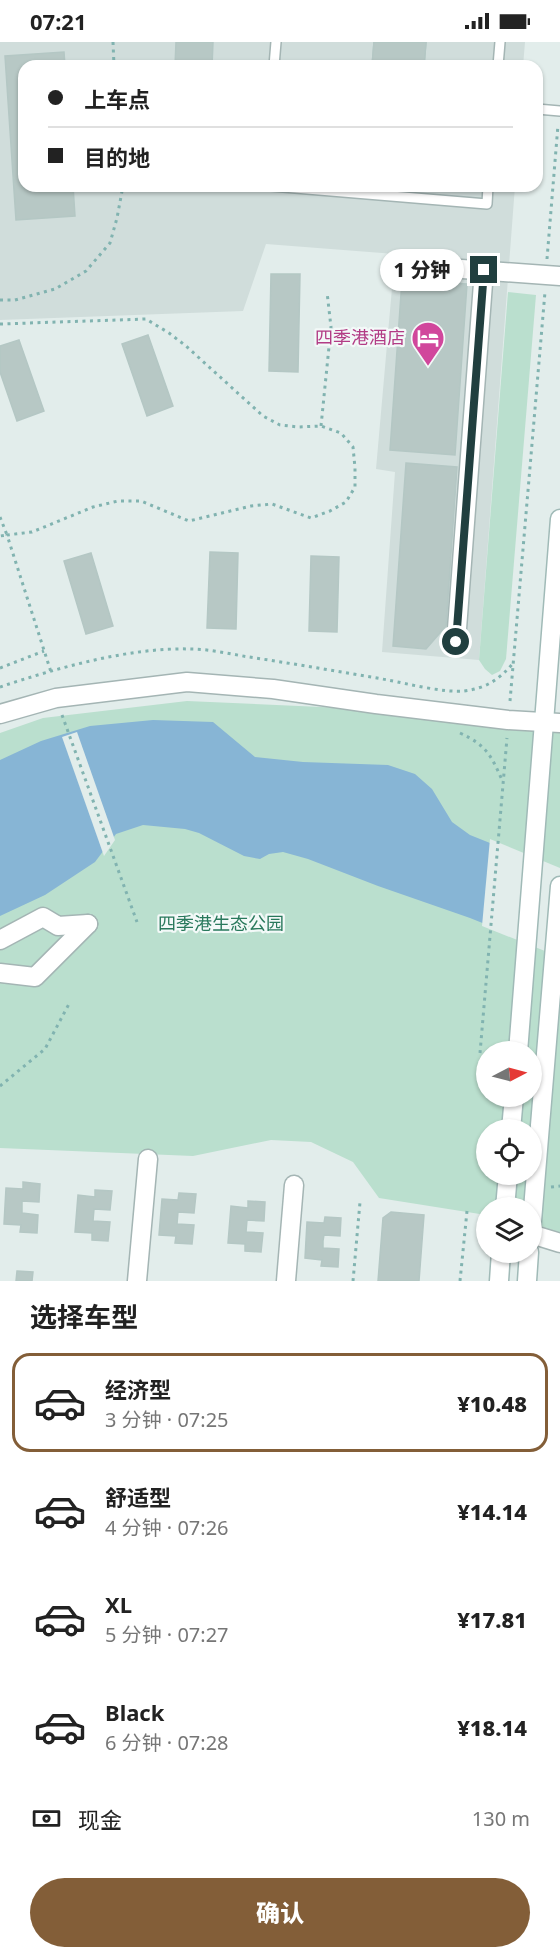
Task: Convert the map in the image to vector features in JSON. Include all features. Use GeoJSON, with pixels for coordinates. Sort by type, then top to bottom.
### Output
{"type":"FeatureCollection","features":[{"type":"Feature","properties":{"kind":"street"},"geometry":{"type":"LineString","coordinates":[[407,265],[555,277]]}},
{"type":"Feature","properties":{"kind":"street"},"geometry":{"type":"LineString","coordinates":[[456,642],[484,270]]}},
{"type":"Feature","properties":{"kind":"street"},"geometry":{"type":"LineString","coordinates":[[519,1041],[539,788],[552,723],[560,519]]}},
{"type":"Feature","properties":{"kind":"street"},"geometry":{"type":"LineString","coordinates":[[0,714],[56,698],[187,682],[273,688],[376,704],[552,723]]}},
{"type":"Feature","properties":{"kind":"street"},"geometry":{"type":"LineString","coordinates":[[534,1197],[560,886]]}},
{"type":"Feature","properties":{"kind":"street"},"geometry":{"type":"LineString","coordinates":[[0,940],[43,917],[58,926],[88,924],[48,974],[35,977],[0,973]]}},
{"type":"Feature","properties":{"kind":"street"},"geometry":{"type":"LineString","coordinates":[[137,1281],[147,1159]]}},
{"type":"Feature","properties":{"kind":"street"},"geometry":{"type":"LineString","coordinates":[[285,1281],[294,1185]]}},
{"type":"Feature","properties":{"kind":"street"},"geometry":{"type":"LineString","coordinates":[[542,1237],[560,1243]]}},
{"type":"Feature","properties":{"kind":"street"},"geometry":{"type":"LineString","coordinates":[[499,1281],[500,1263]]}},
{"type":"Feature","properties":{"kind":"street"},"geometry":{"type":"LineString","coordinates":[[527,1281],[528,1263]]}},
{"type":"Feature","properties":{"kind":"lane"},"geometry":{"type":"LineString","coordinates":[[274,60],[276,42]]}},
{"type":"Feature","properties":{"kind":"lane"},"geometry":{"type":"LineString","coordinates":[[498,60],[500,42]]}},
{"type":"Feature","properties":{"kind":"lane"},"geometry":{"type":"LineString","coordinates":[[543,110],[559,111]]}},
{"type":"Feature","properties":{"kind":"lane"},"geometry":{"type":"LineString","coordinates":[[344,192],[487,204],[488,192]]}},
{"type":"Feature","properties":{"kind":"path"},"geometry":{"type":"LineString","coordinates":[[113,42],[114,60]]}},
{"type":"Feature","properties":{"kind":"path"},"geometry":{"type":"LineString","coordinates":[[481,1041],[508,720],[555,277],[559,111]]}},
{"type":"Feature","properties":{"kind":"path"},"geometry":{"type":"LineString","coordinates":[[0,300],[15,300],[55,289],[86,271],[110,243],[122,192]]}},
{"type":"Feature","properties":{"kind":"path"},"geometry":{"type":"LineString","coordinates":[[321,426],[331,327],[327,292]]}},
{"type":"Feature","properties":{"kind":"path"},"geometry":{"type":"LineString","coordinates":[[0,324],[146,319],[186,346],[263,416],[280,424],[298,428],[321,426],[341,433],[353,447],[356,468],[355,487],[346,502],[311,518],[272,504],[251,506],[189,521],[141,501],[118,501],[93,507],[32,532],[0,536]]}},
{"type":"Feature","properties":{"kind":"path"},"geometry":{"type":"LineString","coordinates":[[0,517],[51,672]]}},
{"type":"Feature","properties":{"kind":"path"},"geometry":{"type":"LineString","coordinates":[[0,669],[44,651]]}},
{"type":"Feature","properties":{"kind":"path"},"geometry":{"type":"LineString","coordinates":[[455,731],[483,746],[504,783]]}},
{"type":"Feature","properties":{"kind":"path"},"geometry":{"type":"LineString","coordinates":[[68,732],[137,922]]}},
{"type":"Feature","properties":{"kind":"path"},"geometry":{"type":"LineString","coordinates":[[0,1086],[45,1049],[70,1002]]}},
{"type":"Feature","properties":{"kind":"path"},"geometry":{"type":"LineString","coordinates":[[354,1281],[360,1202]]}},
{"type":"Feature","properties":{"kind":"path"},"geometry":{"type":"LineString","coordinates":[[460,1281],[467,1211]]}},
{"type":"Feature","properties":{"kind":"shaded area"},"geometry":{"type":"Polygon","coordinates":[[[0,42],[525,42],[524,60],[18,60],[18,192],[515,192],[479,660],[382,652],[395,472],[376,469],[395,254],[266,244],[243,311],[0,320],[0,42]]]}},
{"type":"Feature","properties":{"kind":"green space"},"geometry":{"type":"Polygon","coordinates":[[[508,292],[536,295],[506,659],[500,671],[492,675],[479,660],[508,292]]]}},
{"type":"Feature","properties":{"kind":"green space","name":"四季港生态公园"},"geometry":{"type":"Polygon","coordinates":[[[187,701],[478,714],[560,715],[560,1236],[542,1231],[542,1197],[476,1197],[476,1213],[379,1198],[353,1162],[311,1142],[271,1140],[193,1156],[0,1148],[0,733],[43,718],[187,701]]]}},
{"type":"Feature","properties":{"kind":"water"},"geometry":{"type":"Polygon","coordinates":[[[153,720],[213,722],[255,757],[303,762],[388,765],[415,774],[432,789],[452,822],[470,835],[560,871],[560,954],[470,918],[308,859],[283,852],[269,854],[260,859],[244,856],[199,833],[185,829],[143,825],[116,834],[95,862],[45,895],[0,916],[0,760],[41,741],[90,726],[153,720]]]}},
{"type":"Feature","properties":{"kind":"pier"},"geometry":{"type":"Polygon","coordinates":[[[77,732],[115,840],[104,856],[62,737],[77,732]]]}},
{"type":"Feature","properties":{"kind":"pier"},"geometry":{"type":"Polygon","coordinates":[[[490,839],[560,868],[560,957],[482,926],[490,839]]]}},
{"type":"Feature","properties":{"kind":"building"},"geometry":{"type":"Polygon","coordinates":[[[176,42],[213,42],[212,60],[175,60],[176,42]]]}},
{"type":"Feature","properties":{"kind":"building"},"geometry":{"type":"Polygon","coordinates":[[[374,42],[426,42],[424,60],[372,60],[374,42]]]}},
{"type":"Feature","properties":{"kind":"building"},"geometry":{"type":"Polygon","coordinates":[[[374,42],[426,42],[424,60],[372,60],[374,42]]]}},
{"type":"Feature","properties":{"kind":"building"},"geometry":{"type":"Polygon","coordinates":[[[64,52],[65,60],[18,60],[18,192],[73,192],[75,216],[16,220],[5,56],[64,52]]]}},
{"type":"Feature","properties":{"kind":"building"},"geometry":{"type":"Polygon","coordinates":[[[271,274],[300,274],[298,372],[269,371],[271,274]]]}},
{"type":"Feature","properties":{"kind":"building","name":"四季港酒店"},"geometry":{"type":"Polygon","coordinates":[[[402,280],[467,284],[455,455],[390,450],[402,280]]]}},
{"type":"Feature","properties":{"kind":"building"},"geometry":{"type":"Polygon","coordinates":[[[148,335],[173,406],[147,416],[122,344],[148,335]]]}},
{"type":"Feature","properties":{"kind":"building"},"geometry":{"type":"Polygon","coordinates":[[[19,340],[44,411],[17,421],[0,372],[0,346],[19,340]]]}},
{"type":"Feature","properties":{"kind":"building"},"geometry":{"type":"Polygon","coordinates":[[[406,463],[457,467],[446,626],[426,649],[393,646],[406,463]]]}},
{"type":"Feature","properties":{"kind":"building"},"geometry":{"type":"Polygon","coordinates":[[[210,552],[238,553],[236,629],[207,628],[210,552]]]}},
{"type":"Feature","properties":{"kind":"building"},"geometry":{"type":"Polygon","coordinates":[[[91,553],[113,626],[86,634],[64,561],[91,553]]]}},
{"type":"Feature","properties":{"kind":"building"},"geometry":{"type":"Polygon","coordinates":[[[311,556],[339,557],[337,632],[309,631],[311,556]]]}},
{"type":"Feature","properties":{"kind":"building"},"geometry":{"type":"Polygon","coordinates":[[[23,1182],[40,1184],[39,1202],[22,1201],[22,1213],[38,1215],[37,1233],[20,1232],[21,1225],[4,1224],[6,1188],[23,1189],[23,1182]]]}},
{"type":"Feature","properties":{"kind":"building"},"geometry":{"type":"Polygon","coordinates":[[[95,1190],[112,1191],[110,1210],[94,1209],[93,1221],[110,1222],[108,1241],[92,1240],[92,1233],[75,1232],[78,1195],[95,1197],[95,1190]]]}},
{"type":"Feature","properties":{"kind":"building"},"geometry":{"type":"Polygon","coordinates":[[[179,1193],[196,1194],[194,1213],[178,1212],[177,1224],[194,1225],[192,1244],[175,1243],[176,1236],[159,1235],[162,1199],[178,1200],[179,1193]]]}},
{"type":"Feature","properties":{"kind":"building"},"geometry":{"type":"Polygon","coordinates":[[[248,1201],[265,1202],[264,1221],[247,1220],[246,1232],[263,1233],[261,1252],[245,1251],[245,1244],[228,1243],[231,1206],[248,1208],[248,1201]]]}},
{"type":"Feature","properties":{"kind":"building"},"geometry":{"type":"Polygon","coordinates":[[[391,1212],[424,1215],[419,1281],[378,1281],[383,1218],[391,1212]]]}},
{"type":"Feature","properties":{"kind":"building"},"geometry":{"type":"Polygon","coordinates":[[[325,1217],[341,1218],[340,1236],[324,1235],[323,1241],[323,1248],[339,1249],[338,1267],[321,1266],[322,1260],[305,1258],[307,1222],[324,1223],[325,1217]]]}},
{"type":"Feature","properties":{"kind":"building"},"geometry":{"type":"Polygon","coordinates":[[[17,1271],[33,1272],[32,1281],[16,1281],[17,1271]]]}},
{"type":"Feature","properties":{"kind":"place","name":"四季港酒店"},"geometry":{"type":"Point","coordinates":[428,367]}},
{"type":"Feature","properties":{"kind":"route"},"geometry":{"type":"LineString","coordinates":[[456,642],[484,270]]}}]}
